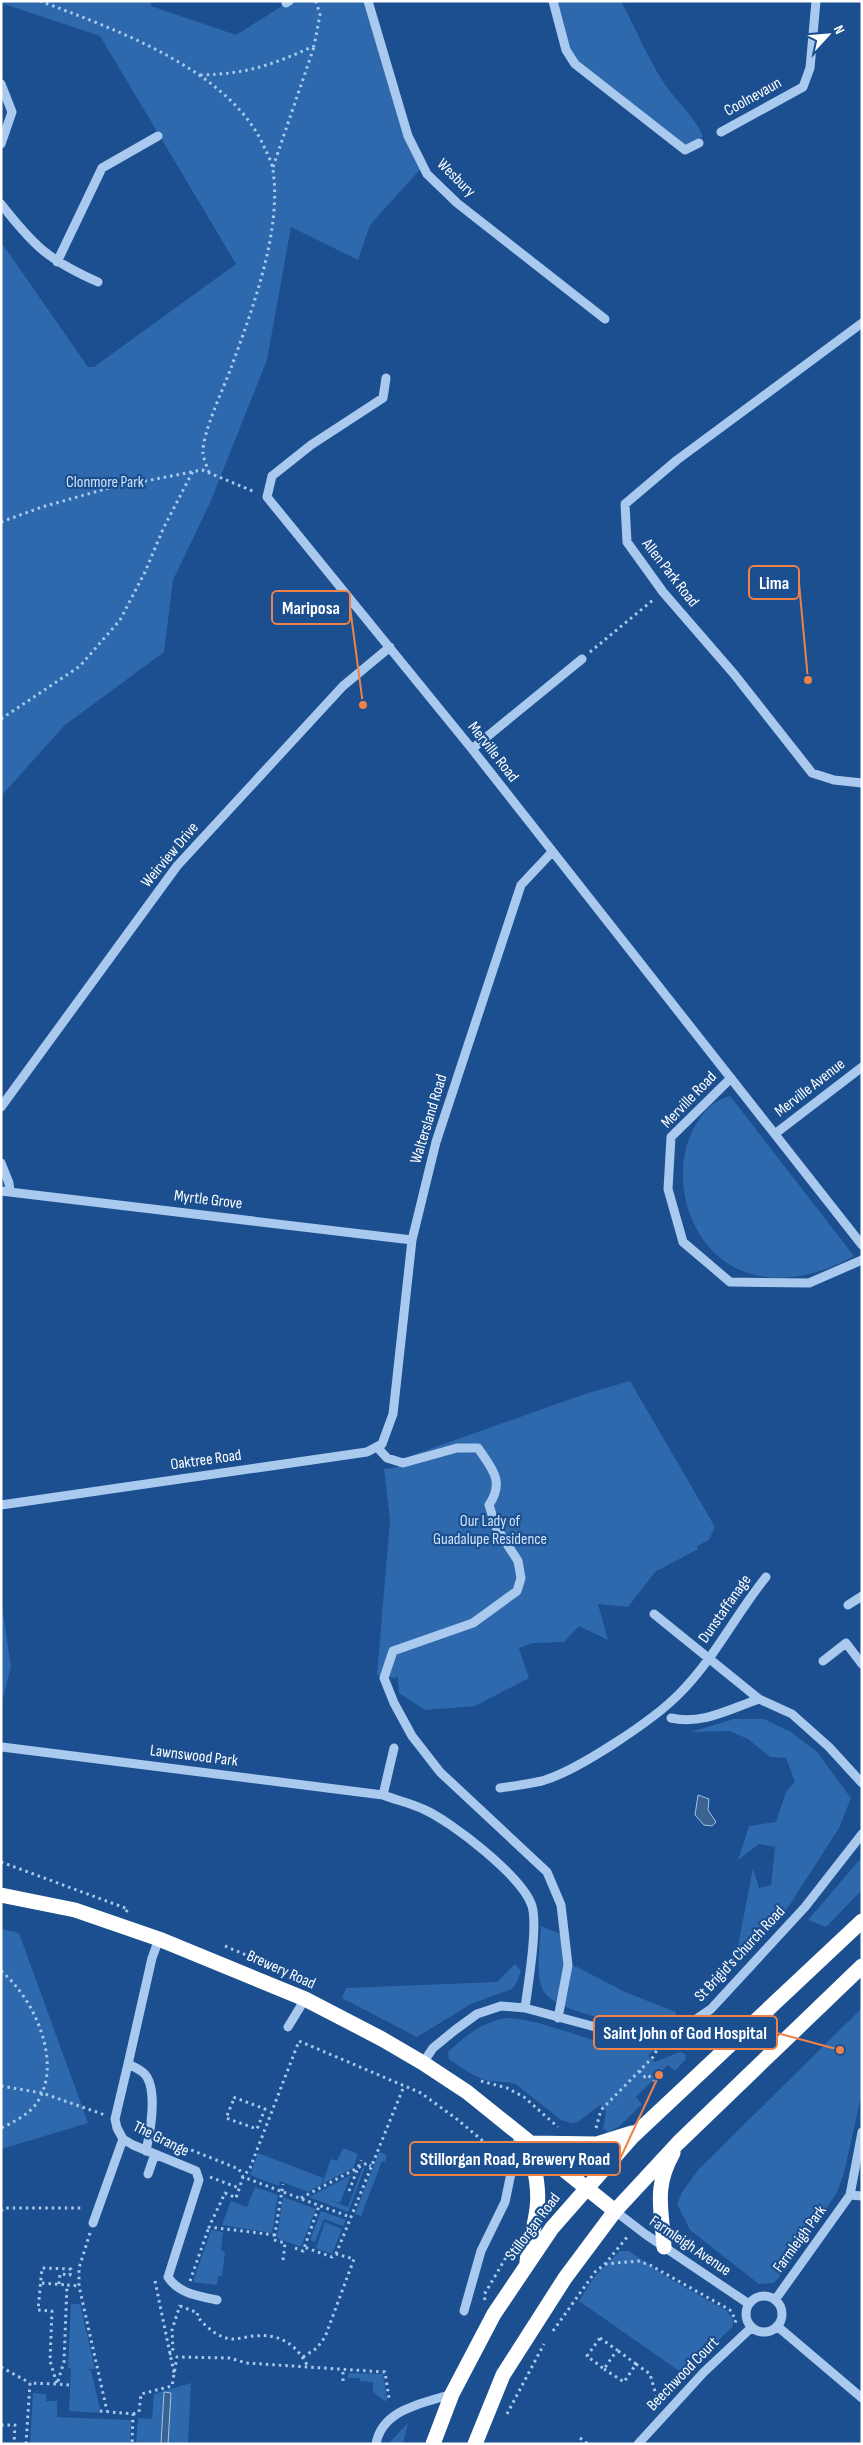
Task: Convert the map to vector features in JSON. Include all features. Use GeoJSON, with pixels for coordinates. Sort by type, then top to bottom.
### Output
{"type":"FeatureCollection","features":[{"type":"Feature","properties":{"kind":"highway","name":"Brewery Road"},"geometry":{"type":"LineString","coordinates":[[1,1895],[75,1910],[119,1925],[159,1939],[305,1999],[423,2062],[467,2092],[615,2211]]}},
{"type":"Feature","properties":{"kind":"highway","name":"Stillorgan Road"},"geometry":{"type":"LineString","coordinates":[[433,2444],[452,2394],[488,2326],[527,2263],[552,2228],[638,2131],[862,1921]]}},
{"type":"Feature","properties":{"kind":"highway"},"geometry":{"type":"LineString","coordinates":[[475,2444],[504,2375],[565,2278],[615,2211],[678,2142],[862,1966]]}},
{"type":"Feature","properties":{"kind":"highway"},"geometry":{"type":"LineString","coordinates":[[527,2263],[529,2240],[538,2207],[524,2139],[597,2144],[618,2140],[638,2131]]}},
{"type":"Feature","properties":{"kind":"highway"},"geometry":{"type":"LineString","coordinates":[[664,2247],[659,2195],[669,2160],[678,2142]]}},
{"type":"Feature","properties":{"kind":"street","name":"Wesbury"},"geometry":{"type":"LineString","coordinates":[[368,1],[408,136],[427,174],[457,203],[605,319]]}},
{"type":"Feature","properties":{"kind":"street"},"geometry":{"type":"LineString","coordinates":[[553,1],[566,50],[575,64],[685,150],[699,143]]}},
{"type":"Feature","properties":{"kind":"street","name":"Coolnevaun"},"geometry":{"type":"LineString","coordinates":[[721,132],[803,87],[810,68],[816,1]]}},
{"type":"Feature","properties":{"kind":"street"},"geometry":{"type":"LineString","coordinates":[[1,84],[12,112],[1,144]]}},
{"type":"Feature","properties":{"kind":"street"},"geometry":{"type":"LineString","coordinates":[[57,262],[102,168],[158,136]]}},
{"type":"Feature","properties":{"kind":"street"},"geometry":{"type":"LineString","coordinates":[[1,204],[35,246],[57,262],[98,282]]}},
{"type":"Feature","properties":{"kind":"street","name":"Allen Park Road"},"geometry":{"type":"LineString","coordinates":[[862,323],[677,460],[625,504],[627,542],[663,592],[734,674],[812,773],[834,780],[862,783]]}},
{"type":"Feature","properties":{"kind":"street"},"geometry":{"type":"LineString","coordinates":[[268,497],[272,476],[311,445],[384,398],[386,378]]}},
{"type":"Feature","properties":{"kind":"street","name":"Merville Road"},"geometry":{"type":"LineString","coordinates":[[268,497],[472,748],[862,1245]]}},
{"type":"Feature","properties":{"kind":"street","name":"Weirview Drive"},"geometry":{"type":"LineString","coordinates":[[1,1107],[177,866],[343,686],[390,647]]}},
{"type":"Feature","properties":{"kind":"street"},"geometry":{"type":"LineString","coordinates":[[472,748],[582,659]]}},
{"type":"Feature","properties":{"kind":"street","name":"Waltersland Road"},"geometry":{"type":"LineString","coordinates":[[377,1447],[382,1444],[393,1414],[412,1240],[436,1142],[521,885],[552,852]]}},
{"type":"Feature","properties":{"kind":"street","name":"Merville Avenue"},"geometry":{"type":"LineString","coordinates":[[776,1134],[862,1067]]}},
{"type":"Feature","properties":{"kind":"street","name":"Merville Road"},"geometry":{"type":"LineString","coordinates":[[731,1078],[671,1137],[668,1189],[683,1242],[730,1282],[809,1283],[862,1260]]}},
{"type":"Feature","properties":{"kind":"street"},"geometry":{"type":"LineString","coordinates":[[1,1163],[10,1183],[6,1191]]}},
{"type":"Feature","properties":{"kind":"street","name":"Myrtle Grove"},"geometry":{"type":"LineString","coordinates":[[6,1191],[412,1240]]}},
{"type":"Feature","properties":{"kind":"street"},"geometry":{"type":"LineString","coordinates":[[377,1447],[388,1458],[403,1463],[458,1448],[478,1448],[495,1472],[497,1492],[489,1505],[496,1526],[518,1561],[521,1578],[517,1591],[473,1623],[393,1650],[384,1678],[394,1703],[412,1736],[440,1772],[547,1872],[561,1905],[568,1965],[558,2018]]}},
{"type":"Feature","properties":{"kind":"street","name":"Oaktree Road"},"geometry":{"type":"LineString","coordinates":[[1,1505],[367,1452],[377,1447]]}},
{"type":"Feature","properties":{"kind":"street","name":"Dunstaffanage"},"geometry":{"type":"LineString","coordinates":[[709,1658],[744,1605],[766,1577]]}},
{"type":"Feature","properties":{"kind":"street"},"geometry":{"type":"LineString","coordinates":[[848,1605],[862,1596]]}},
{"type":"Feature","properties":{"kind":"street","name":"Dunstaffanage"},"geometry":{"type":"LineString","coordinates":[[654,1614],[759,1699],[792,1714],[829,1747],[862,1783]]}},
{"type":"Feature","properties":{"kind":"street"},"geometry":{"type":"LineString","coordinates":[[823,1660],[846,1643],[862,1664]]}},
{"type":"Feature","properties":{"kind":"street"},"geometry":{"type":"LineString","coordinates":[[500,1788],[543,1780],[587,1760],[639,1726],[680,1694],[709,1658]]}},
{"type":"Feature","properties":{"kind":"street"},"geometry":{"type":"LineString","coordinates":[[671,1718],[686,1722],[709,1718],[759,1699]]}},
{"type":"Feature","properties":{"kind":"street","name":"Lawnswood Park"},"geometry":{"type":"LineString","coordinates":[[2,1748],[383,1795],[423,1809],[460,1831],[520,1885],[532,1906],[530,1966],[525,2008]]}},
{"type":"Feature","properties":{"kind":"street"},"geometry":{"type":"LineString","coordinates":[[383,1795],[394,1748]]}},
{"type":"Feature","properties":{"kind":"street","name":"St Brigid's Church Road"},"geometry":{"type":"LineString","coordinates":[[423,2062],[439,2042],[477,2014],[501,2006],[525,2008],[629,2036],[658,2038],[683,2028],[711,2009],[805,1907],[862,1834]]}},
{"type":"Feature","properties":{"kind":"street","name":"The Grange"},"geometry":{"type":"LineString","coordinates":[[159,1939],[152,1958],[115,2119],[122,2139],[196,2171],[199,2180],[168,2277],[173,2284],[185,2292]]}},
{"type":"Feature","properties":{"kind":"street"},"geometry":{"type":"LineString","coordinates":[[288,2027],[305,1999]]}},
{"type":"Feature","properties":{"kind":"street"},"geometry":{"type":"LineString","coordinates":[[128,2064],[147,2076],[150,2086],[150,2133],[146,2151]]}},
{"type":"Feature","properties":{"kind":"street"},"geometry":{"type":"LineString","coordinates":[[862,2132],[850,2195],[862,2196]]}},
{"type":"Feature","properties":{"kind":"street"},"geometry":{"type":"LineString","coordinates":[[93,2223],[122,2139]]}},
{"type":"Feature","properties":{"kind":"street"},"geometry":{"type":"LineString","coordinates":[[464,2311],[481,2251],[505,2202],[512,2166],[524,2139]]}},
{"type":"Feature","properties":{"kind":"street"},"geometry":{"type":"LineString","coordinates":[[148,2174],[155,2154]]}},
{"type":"Feature","properties":{"kind":"street","name":"Farmleigh Park"},"geometry":{"type":"LineString","coordinates":[[775,2300],[850,2195]]}},
{"type":"Feature","properties":{"kind":"street","name":"Farmleigh Avenue"},"geometry":{"type":"LineString","coordinates":[[615,2211],[664,2247],[749,2304]]}},
{"type":"Feature","properties":{"kind":"street"},"geometry":{"type":"LineString","coordinates":[[185,2292],[217,2300]]}},
{"type":"Feature","properties":{"kind":"street"},"geometry":{"type":"LineString","coordinates":[[764,2296],[775,2300],[779,2304],[782,2316],[777,2326],[767,2332],[756,2330],[752,2327],[746,2316],[749,2304],[753,2300],[764,2296]]}},
{"type":"Feature","properties":{"kind":"street"},"geometry":{"type":"LineString","coordinates":[[777,2326],[862,2398]]}},
{"type":"Feature","properties":{"kind":"street","name":"Beechwood Court"},"geometry":{"type":"LineString","coordinates":[[638,2444],[704,2372],[752,2327]]}},
{"type":"Feature","properties":{"kind":"street"},"geometry":{"type":"LineString","coordinates":[[376,2444],[385,2424],[400,2412],[452,2394]]}},
{"type":"Feature","properties":{"kind":"path"},"geometry":{"type":"LineString","coordinates":[[40,1],[120,31],[200,75],[224,93],[245,116],[260,137],[273,167],[275,186],[273,219],[265,261],[241,340],[207,434],[203,454],[209,472]]}},
{"type":"Feature","properties":{"kind":"path"},"geometry":{"type":"LineString","coordinates":[[273,167],[314,46],[320,15],[316,1]]}},
{"type":"Feature","properties":{"kind":"path"},"geometry":{"type":"LineString","coordinates":[[200,75],[232,75],[257,69],[314,46]]}},
{"type":"Feature","properties":{"kind":"path"},"geometry":{"type":"LineString","coordinates":[[1,522],[42,507],[109,488],[202,470],[268,497]]}},
{"type":"Feature","properties":{"kind":"path"},"geometry":{"type":"LineString","coordinates":[[1,719],[80,666],[120,620],[145,572],[163,529],[193,472]]}},
{"type":"Feature","properties":{"kind":"path"},"geometry":{"type":"LineString","coordinates":[[582,659],[663,592]]}},
{"type":"Feature","properties":{"kind":"path"},"geometry":{"type":"LineString","coordinates":[[1,1862],[128,1909],[119,1925]]}},
{"type":"Feature","properties":{"kind":"path"},"geometry":{"type":"LineString","coordinates":[[1,1971],[26,1998],[38,2025],[47,2059],[47,2072],[42,2093],[34,2106],[1,2128]]}},
{"type":"Feature","properties":{"kind":"path"},"geometry":{"type":"LineString","coordinates":[[594,2135],[601,2110],[653,2057],[659,2046],[658,2038]]}},
{"type":"Feature","properties":{"kind":"path"},"geometry":{"type":"LineString","coordinates":[[175,2376],[169,2354],[173,2353],[172,2330],[209,2227],[225,2193],[236,2198],[243,2177],[250,2168],[299,2041],[420,2093],[458,2120],[512,2166]]}},
{"type":"Feature","properties":{"kind":"path"},"geometry":{"type":"LineString","coordinates":[[639,2071],[645,2077],[648,2074],[654,2081]]}},
{"type":"Feature","properties":{"kind":"path"},"geometry":{"type":"LineString","coordinates":[[1,2086],[42,2093],[115,2119]]}},
{"type":"Feature","properties":{"kind":"path"},"geometry":{"type":"LineString","coordinates":[[304,2247],[332,2257],[336,2254],[404,2086]]}},
{"type":"Feature","properties":{"kind":"path"},"geometry":{"type":"LineString","coordinates":[[233,2099],[265,2109],[263,2115],[257,2130],[226,2118],[233,2099]]}},
{"type":"Feature","properties":{"kind":"path"},"geometry":{"type":"LineString","coordinates":[[263,2115],[270,2118]]}},
{"type":"Feature","properties":{"kind":"path"},"geometry":{"type":"LineString","coordinates":[[150,2133],[239,2169],[243,2177],[350,2217]]}},
{"type":"Feature","properties":{"kind":"path"},"geometry":{"type":"LineString","coordinates":[[349,2191],[361,2160]]}},
{"type":"Feature","properties":{"kind":"path"},"geometry":{"type":"LineString","coordinates":[[301,2199],[367,2164],[371,2166]]}},
{"type":"Feature","properties":{"kind":"path"},"geometry":{"type":"LineString","coordinates":[[196,2171],[239,2188]]}},
{"type":"Feature","properties":{"kind":"path"},"geometry":{"type":"LineString","coordinates":[[283,2184],[274,2240],[285,2243],[283,2260]]}},
{"type":"Feature","properties":{"kind":"path"},"geometry":{"type":"LineString","coordinates":[[295,2248],[303,2251],[319,2206]]}},
{"type":"Feature","properties":{"kind":"path"},"geometry":{"type":"LineString","coordinates":[[1,2211],[4,2208],[77,2208],[97,2210]]}},
{"type":"Feature","properties":{"kind":"path"},"geometry":{"type":"LineString","coordinates":[[93,2223],[79,2268],[79,2286],[108,2411]]}},
{"type":"Feature","properties":{"kind":"path"},"geometry":{"type":"LineString","coordinates":[[209,2227],[275,2235]]}},
{"type":"Feature","properties":{"kind":"path"},"geometry":{"type":"LineString","coordinates":[[488,2326],[484,2295],[516,2242]]}},
{"type":"Feature","properties":{"kind":"path"},"geometry":{"type":"LineString","coordinates":[[552,2332],[595,2272],[605,2264],[618,2248]]}},
{"type":"Feature","properties":{"kind":"path"},"geometry":{"type":"LineString","coordinates":[[303,2357],[317,2348],[325,2337],[354,2259],[336,2254]]}},
{"type":"Feature","properties":{"kind":"path"},"geometry":{"type":"LineString","coordinates":[[599,2258],[605,2264],[638,2262],[650,2265],[730,2310],[736,2320],[733,2329]]}},
{"type":"Feature","properties":{"kind":"path"},"geometry":{"type":"LineString","coordinates":[[57,2384],[50,2361],[52,2311],[38,2310],[42,2268],[71,2269],[70,2275],[60,2274],[59,2284]]}},
{"type":"Feature","properties":{"kind":"path"},"geometry":{"type":"LineString","coordinates":[[42,2282],[79,2286]]}},
{"type":"Feature","properties":{"kind":"path"},"geometry":{"type":"LineString","coordinates":[[57,2384],[64,2362],[67,2285]]}},
{"type":"Feature","properties":{"kind":"path"},"geometry":{"type":"LineString","coordinates":[[180,2306],[198,2313],[197,2316],[204,2324],[219,2335],[231,2339],[271,2336],[284,2340],[295,2348],[303,2357],[308,2367]]}},
{"type":"Feature","properties":{"kind":"path"},"geometry":{"type":"LineString","coordinates":[[636,2364],[624,2382],[587,2356],[600,2338],[650,2374],[660,2407],[665,2401]]}},
{"type":"Feature","properties":{"kind":"path"},"geometry":{"type":"LineString","coordinates":[[505,2416],[546,2339]]}},
{"type":"Feature","properties":{"kind":"path"},"geometry":{"type":"LineString","coordinates":[[604,2369],[618,2350]]}},
{"type":"Feature","properties":{"kind":"path"},"geometry":{"type":"LineString","coordinates":[[100,2410],[133,2414],[139,2412],[141,2394],[172,2386],[177,2356],[230,2358],[246,2363],[385,2372],[389,2398]]}},
{"type":"Feature","properties":{"kind":"path"},"geometry":{"type":"LineString","coordinates":[[1,2367],[30,2383],[70,2385]]}},
{"type":"Feature","properties":{"kind":"path"},"geometry":{"type":"LineString","coordinates":[[343,2381],[344,2370]]}},
{"type":"Feature","properties":{"kind":"path"},"geometry":{"type":"LineString","coordinates":[[26,2444],[30,2383]]}},
{"type":"Feature","properties":{"kind":"path"},"geometry":{"type":"LineString","coordinates":[[132,2444],[133,2414]]}},
{"type":"Feature","properties":{"kind":"path"},"geometry":{"type":"LineString","coordinates":[[1,2424],[15,2425],[14,2444]]}},
{"type":"Feature","properties":{"kind":"path"},"geometry":{"type":"LineString","coordinates":[[580,2438],[588,2444]]}},
{"type":"Feature","properties":{"kind":"green space","name":"Clonmore Park"},"geometry":{"type":"Polygon","coordinates":[[[1,1],[151,1],[151,6],[236,35],[290,1],[368,1],[408,137],[423,166],[370,225],[358,260],[291,227],[267,360],[210,503],[173,580],[164,652],[65,725],[1,796],[1,242],[88,367],[94,367],[236,264],[100,36],[1,3],[1,1]]]}},
{"type":"Feature","properties":{"kind":"green space"},"geometry":{"type":"Polygon","coordinates":[[[553,1],[621,1],[656,70],[703,136],[685,149],[576,64],[553,1]]]}},
{"type":"Feature","properties":{"kind":"green space"},"geometry":{"type":"Polygon","coordinates":[[[730,1096],[854,1256],[816,1272],[775,1278],[748,1273],[727,1263],[710,1248],[697,1230],[688,1209],[683,1186],[683,1164],[688,1141],[698,1121],[711,1106],[730,1096]]]}},
{"type":"Feature","properties":{"kind":"green space","name":"Our Lady of Guadalupe Residence"},"geometry":{"type":"Polygon","coordinates":[[[630,1381],[715,1527],[709,1540],[697,1546],[698,1549],[655,1572],[628,1607],[598,1604],[608,1640],[579,1626],[564,1642],[533,1643],[519,1648],[529,1678],[475,1706],[425,1710],[399,1693],[398,1677],[377,1675],[390,1520],[384,1469],[398,1467],[410,1456],[582,1395],[630,1381]]]}},
{"type":"Feature","properties":{"kind":"green space"},"geometry":{"type":"Polygon","coordinates":[[[1,1598],[11,1667],[1,1705],[1,1598]]]}},
{"type":"Feature","properties":{"kind":"green space"},"geometry":{"type":"Polygon","coordinates":[[[734,1719],[764,1719],[791,1732],[817,1752],[851,1798],[839,1828],[785,1912],[735,1962],[753,1868],[759,1888],[771,1885],[775,1847],[759,1844],[738,1860],[749,1826],[776,1822],[786,1792],[795,1782],[786,1758],[770,1757],[748,1739],[729,1731],[691,1732],[734,1719]]]}},
{"type":"Feature","properties":{"kind":"green space"},"geometry":{"type":"Polygon","coordinates":[[[862,1857],[862,1890],[826,1927],[808,1920],[862,1857]]]}},
{"type":"Feature","properties":{"kind":"green space"},"geometry":{"type":"Polygon","coordinates":[[[541,1926],[563,1935],[564,1964],[577,1967],[625,1992],[676,2012],[675,2020],[652,2026],[624,2023],[575,2011],[550,1998],[543,1990],[539,1976],[541,1926]]]}},
{"type":"Feature","properties":{"kind":"green space"},"geometry":{"type":"Polygon","coordinates":[[[1,1929],[19,1933],[88,2123],[1,2149],[1,1929]]]}},
{"type":"Feature","properties":{"kind":"green space"},"geometry":{"type":"Polygon","coordinates":[[[515,1964],[521,1971],[512,1989],[471,2004],[417,2037],[342,1998],[346,1988],[497,1982],[515,1964]]]}},
{"type":"Feature","properties":{"kind":"green space"},"geometry":{"type":"Polygon","coordinates":[[[862,2008],[862,2092],[844,2173],[837,2192],[794,2259],[774,2283],[759,2284],[690,2230],[677,2204],[682,2192],[699,2169],[862,2008]]]}},
{"type":"Feature","properties":{"kind":"green space"},"geometry":{"type":"Polygon","coordinates":[[[507,2018],[525,2020],[618,2046],[655,2049],[648,2056],[655,2062],[680,2052],[685,2054],[686,2059],[675,2071],[668,2065],[636,2097],[642,2104],[621,2125],[607,2133],[606,2129],[603,2130],[606,2111],[600,2105],[578,2122],[571,2123],[561,2120],[517,2085],[484,2079],[468,2072],[449,2059],[448,2052],[468,2035],[490,2022],[507,2018]]]}},
{"type":"Feature","properties":{"kind":"green space"},"geometry":{"type":"Polygon","coordinates":[[[343,2148],[358,2154],[353,2168],[322,2184],[331,2159],[337,2161],[343,2148]]]}},
{"type":"Feature","properties":{"kind":"green space"},"geometry":{"type":"Polygon","coordinates":[[[379,2152],[387,2155],[385,2162],[382,2161],[361,2216],[355,2214],[379,2152]]]}},
{"type":"Feature","properties":{"kind":"green space"},"geometry":{"type":"Polygon","coordinates":[[[258,2153],[323,2178],[321,2185],[308,2192],[280,2181],[279,2186],[250,2175],[258,2153]]]}},
{"type":"Feature","properties":{"kind":"green space"},"geometry":{"type":"Polygon","coordinates":[[[365,2167],[348,2212],[309,2197],[351,2175],[340,2203],[329,2200],[348,2207],[362,2169],[365,2167]]]}},
{"type":"Feature","properties":{"kind":"green space"},"geometry":{"type":"Polygon","coordinates":[[[255,2187],[278,2195],[272,2233],[222,2225],[231,2201],[247,2207],[255,2187]]]}},
{"type":"Feature","properties":{"kind":"green space"},"geometry":{"type":"Polygon","coordinates":[[[283,2197],[316,2209],[301,2247],[277,2238],[283,2197]]]}},
{"type":"Feature","properties":{"kind":"green space"},"geometry":{"type":"Polygon","coordinates":[[[321,2211],[346,2220],[343,2226],[324,2219],[315,2242],[310,2240],[321,2211]]]}},
{"type":"Feature","properties":{"kind":"green space"},"geometry":{"type":"Polygon","coordinates":[[[325,2222],[342,2229],[332,2254],[316,2248],[325,2222]]]}},
{"type":"Feature","properties":{"kind":"green space"},"geometry":{"type":"Polygon","coordinates":[[[211,2230],[223,2232],[221,2250],[225,2252],[222,2276],[218,2276],[217,2285],[193,2282],[211,2230]]]}},
{"type":"Feature","properties":{"kind":"green space"},"geometry":{"type":"Polygon","coordinates":[[[620,2251],[629,2251],[670,2279],[727,2311],[733,2320],[733,2326],[685,2375],[579,2301],[595,2276],[620,2251]]]}},
{"type":"Feature","properties":{"kind":"green space"},"geometry":{"type":"Polygon","coordinates":[[[71,2304],[80,2304],[95,2369],[86,2369],[91,2370],[101,2413],[69,2411],[71,2368],[68,2368],[71,2304]]]}},
{"type":"Feature","properties":{"kind":"green space"},"geometry":{"type":"Polygon","coordinates":[[[349,2373],[383,2374],[387,2400],[385,2401],[373,2392],[373,2382],[360,2381],[360,2378],[347,2378],[349,2373]]]}},
{"type":"Feature","properties":{"kind":"green space"},"geometry":{"type":"Polygon","coordinates":[[[191,2383],[188,2444],[136,2444],[138,2418],[152,2419],[154,2394],[191,2383]]]}},
{"type":"Feature","properties":{"kind":"green space"},"geometry":{"type":"Polygon","coordinates":[[[33,2393],[46,2394],[46,2401],[57,2401],[57,2417],[131,2420],[130,2444],[30,2444],[33,2393]]]}},
{"type":"Feature","properties":{"kind":"green space"},"geometry":{"type":"Polygon","coordinates":[[[408,2423],[403,2444],[388,2444],[408,2423]]]}},
{"type":"Feature","properties":{"kind":"shaded area"},"geometry":{"type":"Polygon","coordinates":[[[698,1795],[709,1799],[708,1810],[716,1822],[712,1826],[704,1825],[695,1815],[698,1795]]]}},
{"type":"Feature","properties":{"kind":"shaded area"},"geometry":{"type":"Polygon","coordinates":[[[164,2392],[171,2393],[168,2444],[161,2444],[164,2392]]]}},
{"type":"Feature","properties":{"kind":"place","name":"Lima"},"geometry":{"type":"Point","coordinates":[808,680]}},
{"type":"Feature","properties":{"kind":"place","name":"Mariposa"},"geometry":{"type":"Point","coordinates":[363,705]}},
{"type":"Feature","properties":{"kind":"place","name":"Saint John of God Hospital"},"geometry":{"type":"Point","coordinates":[840,2050]}},
{"type":"Feature","properties":{"kind":"place","name":"Stillorgan Road, Brewery Road"},"geometry":{"type":"Point","coordinates":[659,2075]}}]}
